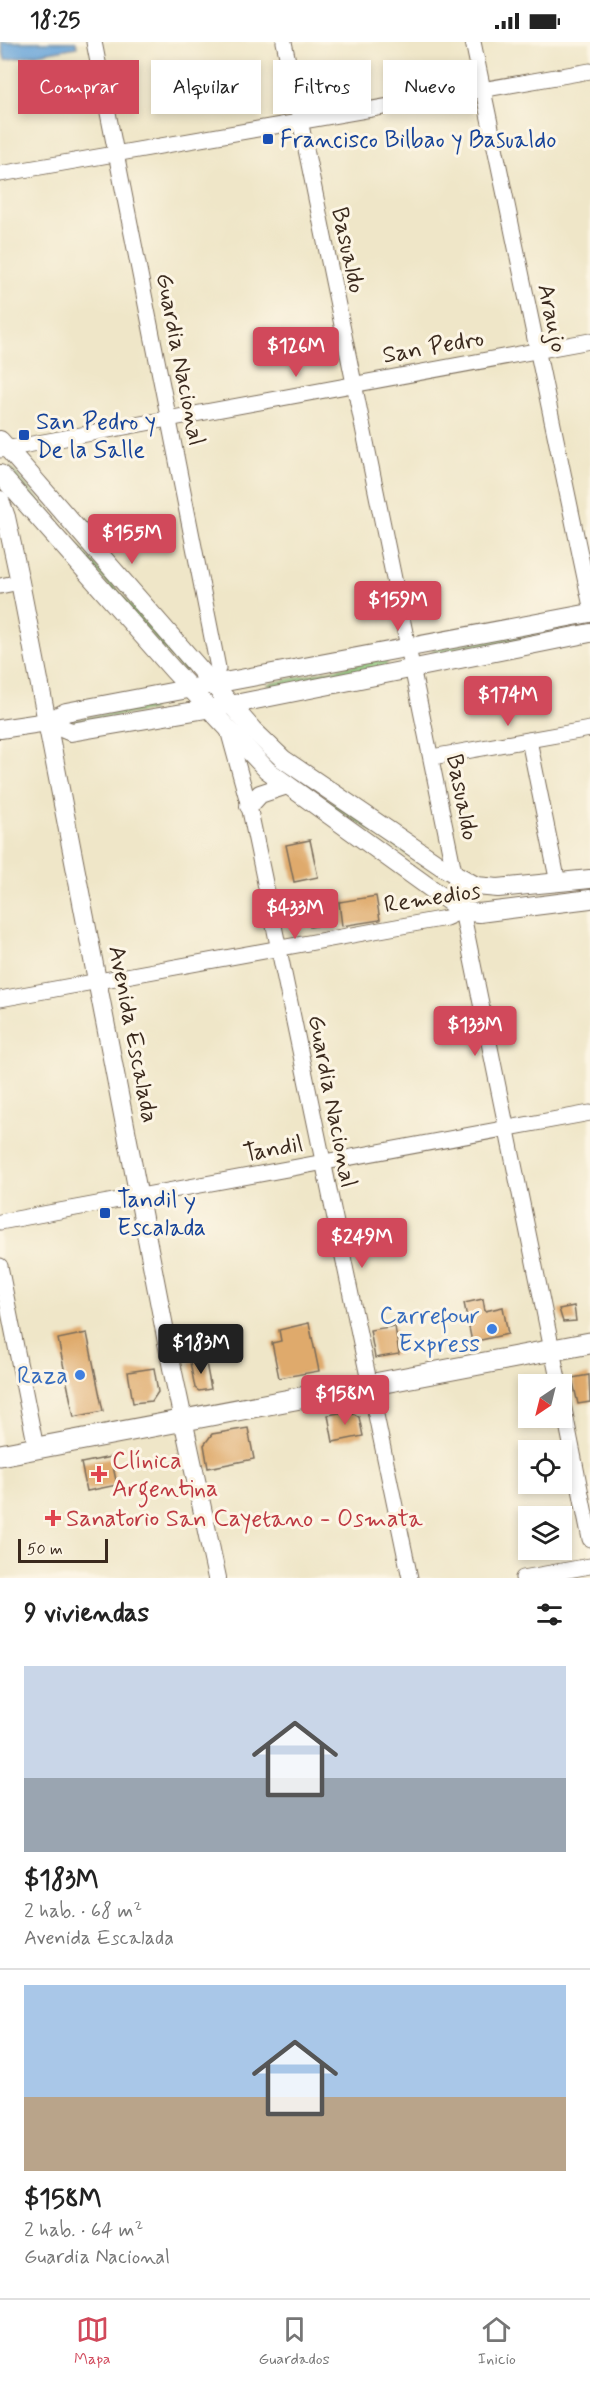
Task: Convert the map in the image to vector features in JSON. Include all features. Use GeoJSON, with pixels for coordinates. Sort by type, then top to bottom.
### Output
{"type":"FeatureCollection","features":[{"type":"Feature","properties":{"kind":"main road"},"geometry":{"type":"LineString","coordinates":[[0,1455],[369,1383],[590,1343]]}},
{"type":"Feature","properties":{"kind":"street","name":"Guardia Nacional"},"geometry":{"type":"LineString","coordinates":[[94,42],[118,153],[218,668],[213,685]]}},
{"type":"Feature","properties":{"kind":"street","name":"Basualdo"},"geometry":{"type":"LineString","coordinates":[[284,42],[557,1374]]}},
{"type":"Feature","properties":{"kind":"street","name":"Araujo"},"geometry":{"type":"LineString","coordinates":[[473,42],[590,602]]}},
{"type":"Feature","properties":{"kind":"street"},"geometry":{"type":"LineString","coordinates":[[0,174],[590,71]]}},
{"type":"Feature","properties":{"kind":"street","name":"San Pedro"},"geometry":{"type":"LineString","coordinates":[[2,446],[170,418],[590,341]]}},
{"type":"Feature","properties":{"kind":"street","name":"Remedios"},"geometry":{"type":"LineString","coordinates":[[2,446],[230,705],[283,759],[455,875],[476,886],[498,888],[590,879]]}},
{"type":"Feature","properties":{"kind":"street"},"geometry":{"type":"LineString","coordinates":[[0,474],[267,770],[462,911]]}},
{"type":"Feature","properties":{"kind":"street","name":"Avenida Escalada"},"geometry":{"type":"LineString","coordinates":[[0,500],[20,582],[217,1578]]}},
{"type":"Feature","properties":{"kind":"street"},"geometry":{"type":"LineString","coordinates":[[0,586],[20,582]]}},
{"type":"Feature","properties":{"kind":"street"},"geometry":{"type":"LineString","coordinates":[[0,729],[47,722],[66,712],[590,613]]}},
{"type":"Feature","properties":{"kind":"street"},"geometry":{"type":"LineString","coordinates":[[47,722],[71,732],[230,705],[590,633]]}},
{"type":"Feature","properties":{"kind":"street","name":"Guardia Nacional"},"geometry":{"type":"LineString","coordinates":[[230,705],[227,728],[249,806],[280,948],[322,1161],[410,1578]]}},
{"type":"Feature","properties":{"kind":"street"},"geometry":{"type":"LineString","coordinates":[[432,757],[590,729]]}},
{"type":"Feature","properties":{"kind":"street"},"geometry":{"type":"LineString","coordinates":[[530,740],[558,883]]}},
{"type":"Feature","properties":{"kind":"street"},"geometry":{"type":"LineString","coordinates":[[249,806],[260,794],[287,785]]}},
{"type":"Feature","properties":{"kind":"street","name":"Remedios"},"geometry":{"type":"LineString","coordinates":[[0,999],[446,918],[462,911],[480,913],[590,899]]}},
{"type":"Feature","properties":{"kind":"street","name":"Tandil"},"geometry":{"type":"LineString","coordinates":[[0,1222],[590,1113]]}},
{"type":"Feature","properties":{"kind":"street"},"geometry":{"type":"LineString","coordinates":[[0,1266],[36,1448]]}},
{"type":"Feature","properties":{"kind":"street"},"geometry":{"type":"LineString","coordinates":[[568,1428],[590,1539]]}},
{"type":"Feature","properties":{"kind":"street"},"geometry":{"type":"LineString","coordinates":[[523,1578],[590,1566]]}},
{"type":"Feature","properties":{"kind":"green space"},"geometry":{"type":"Polygon","coordinates":[[[11,468],[187,670],[183,671],[9,470],[11,468]]]}},
{"type":"Feature","properties":{"kind":"green space"},"geometry":{"type":"Polygon","coordinates":[[[568,623],[570,629],[437,657],[432,653],[433,649],[568,623]]]}},
{"type":"Feature","properties":{"kind":"green space"},"geometry":{"type":"Polygon","coordinates":[[[387,658],[386,667],[271,688],[268,684],[387,658]]]}},
{"type":"Feature","properties":{"kind":"green space"},"geometry":{"type":"Polygon","coordinates":[[[150,704],[152,710],[72,723],[71,721],[150,704]]]}},
{"type":"Feature","properties":{"kind":"green space"},"geometry":{"type":"Polygon","coordinates":[[[271,762],[420,859],[420,862],[270,766],[271,762]]]}},
{"type":"Feature","properties":{"kind":"water"},"geometry":{"type":"Polygon","coordinates":[[[1,42],[76,42],[77,47],[5,60],[1,42]]]}},
{"type":"Feature","properties":{"kind":"building"},"geometry":{"type":"Polygon","coordinates":[[[310,840],[318,877],[294,882],[286,845],[310,840]]]}},
{"type":"Feature","properties":{"kind":"building"},"geometry":{"type":"Polygon","coordinates":[[[376,896],[380,920],[342,926],[339,902],[376,896]]]}},
{"type":"Feature","properties":{"kind":"building"},"geometry":{"type":"Polygon","coordinates":[[[315,918],[317,926],[310,927],[308,919],[315,918]]]}},
{"type":"Feature","properties":{"kind":"building"},"geometry":{"type":"Polygon","coordinates":[[[483,1299],[485,1311],[503,1307],[508,1334],[472,1342],[464,1303],[483,1299]]]}},
{"type":"Feature","properties":{"kind":"building"},"geometry":{"type":"Polygon","coordinates":[[[574,1306],[576,1321],[563,1322],[559,1309],[574,1306]]]}},
{"type":"Feature","properties":{"kind":"building"},"geometry":{"type":"Polygon","coordinates":[[[309,1323],[319,1371],[279,1378],[272,1343],[281,1341],[279,1330],[309,1323]]]}},
{"type":"Feature","properties":{"kind":"building"},"geometry":{"type":"Polygon","coordinates":[[[395,1326],[399,1354],[375,1358],[370,1330],[395,1326]]]}},
{"type":"Feature","properties":{"kind":"building","name":"Raza"},"geometry":{"type":"Polygon","coordinates":[[[87,1333],[103,1411],[74,1417],[58,1339],[87,1333]]]}},
{"type":"Feature","properties":{"kind":"building"},"geometry":{"type":"Polygon","coordinates":[[[205,1358],[211,1389],[199,1391],[195,1388],[190,1362],[205,1358]]]}},
{"type":"Feature","properties":{"kind":"building"},"geometry":{"type":"Polygon","coordinates":[[[154,1368],[158,1392],[152,1401],[133,1403],[128,1372],[154,1368]]]}},
{"type":"Feature","properties":{"kind":"building"},"geometry":{"type":"Polygon","coordinates":[[[589,1375],[590,1402],[578,1404],[572,1378],[589,1375]]]}},
{"type":"Feature","properties":{"kind":"building"},"geometry":{"type":"Polygon","coordinates":[[[349,1411],[359,1417],[363,1436],[333,1442],[328,1415],[349,1411]]]}},
{"type":"Feature","properties":{"kind":"building"},"geometry":{"type":"Polygon","coordinates":[[[248,1428],[254,1459],[208,1468],[204,1445],[212,1434],[248,1428]]]}},
{"type":"Feature","properties":{"kind":"building","name":"Clínica Argentina"},"geometry":{"type":"Polygon","coordinates":[[[111,1457],[117,1485],[87,1491],[81,1463],[111,1457]]]}},
{"type":"Feature","properties":{"kind":"place","name":"Francisco Bilbao y Basualdo"},"geometry":{"type":"Point","coordinates":[268,139]}},
{"type":"Feature","properties":{"kind":"place","name":"San Pedro y De la Salle"},"geometry":{"type":"Point","coordinates":[24,435]}},
{"type":"Feature","properties":{"kind":"place","name":"Tandil y Escalada"},"geometry":{"type":"Point","coordinates":[105,1213]}},
{"type":"Feature","properties":{"kind":"place","name":"Carrefour Express"},"geometry":{"type":"Point","coordinates":[492,1329]}},
{"type":"Feature","properties":{"kind":"place","name":"Raza"},"geometry":{"type":"Point","coordinates":[80,1375]}},
{"type":"Feature","properties":{"kind":"place","name":"Clínica Argentina"},"geometry":{"type":"Point","coordinates":[99,1474]}},
{"type":"Feature","properties":{"kind":"place","name":"Sanatorio San Cayetano - Osmata"},"geometry":{"type":"Point","coordinates":[53,1518]}}]}
